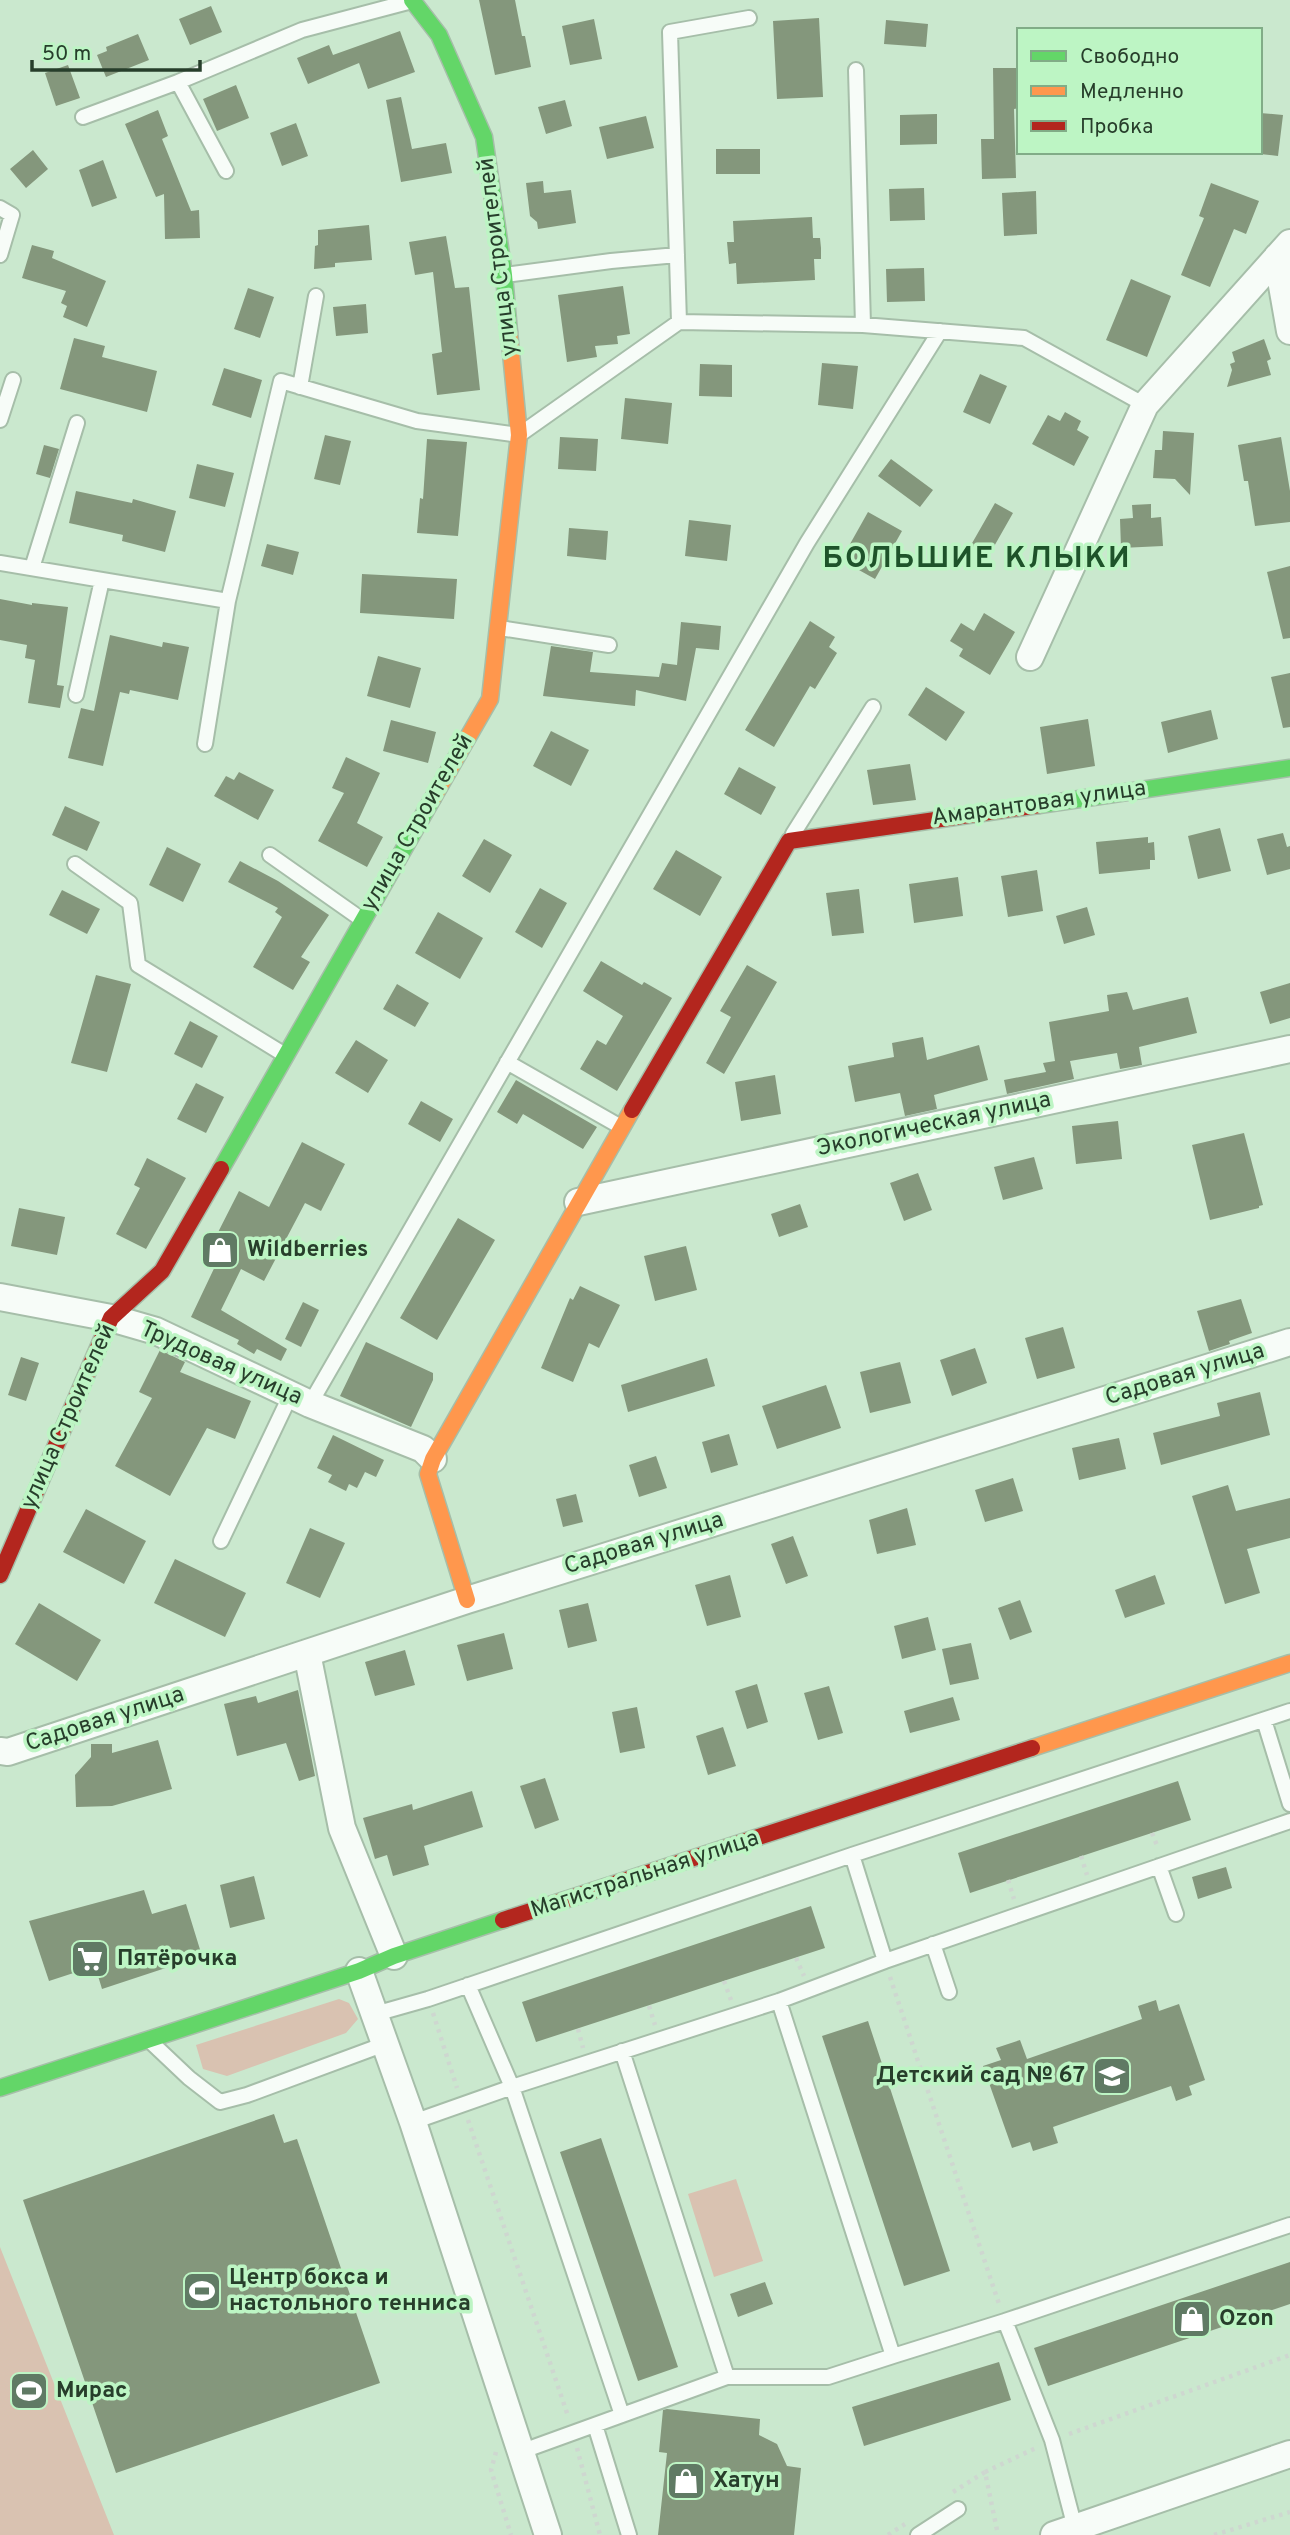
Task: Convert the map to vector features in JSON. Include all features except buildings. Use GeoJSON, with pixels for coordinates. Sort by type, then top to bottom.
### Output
{"type":"FeatureCollection","features":[{"type":"Feature","properties":{"kind":"street","name":"улица Строителей"},"geometry":{"type":"LineString","coordinates":[[0,1575],[111,1318],[162,1271],[490,699],[519,435],[503,275],[484,137],[439,35],[412,0]]}},
{"type":"Feature","properties":{"kind":"street"},"geometry":{"type":"LineString","coordinates":[[1283,250],[1290,331]]}},
{"type":"Feature","properties":{"kind":"street"},"geometry":{"type":"LineString","coordinates":[[1030,657],[1145,405],[1283,250]]}},
{"type":"Feature","properties":{"kind":"street","name":"Амарантовая улица"},"geometry":{"type":"LineString","coordinates":[[789,841],[1290,768]]}},
{"type":"Feature","properties":{"kind":"street"},"geometry":{"type":"LineString","coordinates":[[467,1600],[428,1474],[433,1459],[621,1127],[789,841]]}},
{"type":"Feature","properties":{"kind":"street","name":"Экологическая улица"},"geometry":{"type":"LineString","coordinates":[[578,1202],[1290,1049]]}},
{"type":"Feature","properties":{"kind":"street","name":"Трудовая улица"},"geometry":{"type":"LineString","coordinates":[[0,1297],[111,1318],[156,1331],[301,1399],[423,1449],[433,1459]]}},
{"type":"Feature","properties":{"kind":"street","name":"Садовая улица"},"geometry":{"type":"LineString","coordinates":[[0,1751],[8,1752],[467,1600],[1290,1342]]}},
{"type":"Feature","properties":{"kind":"street"},"geometry":{"type":"LineString","coordinates":[[307,1653],[342,1828],[394,1956]]}},
{"type":"Feature","properties":{"kind":"street","name":"Магистральная улица"},"geometry":{"type":"LineString","coordinates":[[0,2088],[1290,1663]]}},
{"type":"Feature","properties":{"kind":"street"},"geometry":{"type":"LineString","coordinates":[[359,1971],[413,2122],[548,2535]]}},
{"type":"Feature","properties":{"kind":"street"},"geometry":{"type":"LineString","coordinates":[[1065,2532],[1290,2454]]}},
{"type":"Feature","properties":{"kind":"lane"},"geometry":{"type":"LineString","coordinates":[[83,117],[178,82],[302,30],[412,0]]}},
{"type":"Feature","properties":{"kind":"lane"},"geometry":{"type":"LineString","coordinates":[[679,322],[670,32],[749,18]]}},
{"type":"Feature","properties":{"kind":"lane"},"geometry":{"type":"LineString","coordinates":[[856,69],[863,325]]}},
{"type":"Feature","properties":{"kind":"lane"},"geometry":{"type":"LineString","coordinates":[[178,82],[226,171]]}},
{"type":"Feature","properties":{"kind":"lane"},"geometry":{"type":"LineString","coordinates":[[0,208],[12,215],[0,255]]}},
{"type":"Feature","properties":{"kind":"lane"},"geometry":{"type":"LineString","coordinates":[[503,275],[677,255]]}},
{"type":"Feature","properties":{"kind":"lane"},"geometry":{"type":"LineString","coordinates":[[300,387],[316,296]]}},
{"type":"Feature","properties":{"kind":"lane"},"geometry":{"type":"LineString","coordinates":[[205,744],[228,601],[281,382],[417,421],[519,435],[679,322],[863,325],[1024,338],[1145,405]]}},
{"type":"Feature","properties":{"kind":"lane"},"geometry":{"type":"LineString","coordinates":[[221,1541],[301,1399],[507,1062],[807,543],[940,331]]}},
{"type":"Feature","properties":{"kind":"lane"},"geometry":{"type":"LineString","coordinates":[[0,420],[13,380]]}},
{"type":"Feature","properties":{"kind":"lane"},"geometry":{"type":"LineString","coordinates":[[32,568],[77,423]]}},
{"type":"Feature","properties":{"kind":"lane"},"geometry":{"type":"LineString","coordinates":[[0,563],[228,601]]}},
{"type":"Feature","properties":{"kind":"lane"},"geometry":{"type":"LineString","coordinates":[[76,695],[102,580]]}},
{"type":"Feature","properties":{"kind":"lane"},"geometry":{"type":"LineString","coordinates":[[498,628],[609,645]]}},
{"type":"Feature","properties":{"kind":"lane"},"geometry":{"type":"LineString","coordinates":[[789,841],[873,707]]}},
{"type":"Feature","properties":{"kind":"lane"},"geometry":{"type":"LineString","coordinates":[[270,855],[363,920]]}},
{"type":"Feature","properties":{"kind":"lane"},"geometry":{"type":"LineString","coordinates":[[75,864],[130,903],[138,965],[285,1055]]}},
{"type":"Feature","properties":{"kind":"lane"},"geometry":{"type":"LineString","coordinates":[[507,1062],[621,1127]]}},
{"type":"Feature","properties":{"kind":"lane"},"geometry":{"type":"LineString","coordinates":[[374,2014],[428,1999],[1290,1711]]}},
{"type":"Feature","properties":{"kind":"lane"},"geometry":{"type":"LineString","coordinates":[[1264,1720],[1290,1804]]}},
{"type":"Feature","properties":{"kind":"lane"},"geometry":{"type":"LineString","coordinates":[[413,2122],[512,2087],[779,2001],[933,1944],[1290,1821]]}},
{"type":"Feature","properties":{"kind":"lane"},"geometry":{"type":"LineString","coordinates":[[852,1856],[885,1961]]}},
{"type":"Feature","properties":{"kind":"lane"},"geometry":{"type":"LineString","coordinates":[[1159,1866],[1176,1914]]}},
{"type":"Feature","properties":{"kind":"lane"},"geometry":{"type":"LineString","coordinates":[[933,1944],[949,1992]]}},
{"type":"Feature","properties":{"kind":"lane"},"geometry":{"type":"LineString","coordinates":[[468,1985],[512,2087],[622,2415]]}},
{"type":"Feature","properties":{"kind":"lane"},"geometry":{"type":"LineString","coordinates":[[779,2001],[893,2356]]}},
{"type":"Feature","properties":{"kind":"lane"},"geometry":{"type":"LineString","coordinates":[[148,2039],[189,2078],[220,2102],[247,2095],[385,2044]]}},
{"type":"Feature","properties":{"kind":"lane"},"geometry":{"type":"LineString","coordinates":[[622,2051],[727,2377]]}},
{"type":"Feature","properties":{"kind":"lane"},"geometry":{"type":"LineString","coordinates":[[520,2452],[727,2377],[828,2377],[1005,2321],[1290,2225]]}},
{"type":"Feature","properties":{"kind":"lane"},"geometry":{"type":"LineString","coordinates":[[1005,2321],[1052,2440],[1065,2532]]}},
{"type":"Feature","properties":{"kind":"lane"},"geometry":{"type":"LineString","coordinates":[[595,2425],[629,2535]]}},
{"type":"Feature","properties":{"kind":"lane"},"geometry":{"type":"LineString","coordinates":[[918,2535],[958,2509]]}},
{"type":"Feature","properties":{"kind":"path"},"geometry":{"type":"LineString","coordinates":[[885,1961],[1005,2321]]}},
{"type":"Feature","properties":{"kind":"path"},"geometry":{"type":"LineString","coordinates":[[428,1999],[573,2433],[600,2535]]}},
{"type":"Feature","properties":{"kind":"path"},"geometry":{"type":"LineString","coordinates":[[985,2472],[1052,2440],[1290,2355]]}},
{"type":"Feature","properties":{"kind":"path"},"geometry":{"type":"LineString","coordinates":[[1214,2535],[1290,2512]]}},
{"type":"Feature","properties":{"kind":"shaded area"},"geometry":{"type":"Polygon","coordinates":[[[339,1999],[349,2003],[358,2019],[346,2033],[227,2076],[203,2069],[196,2045],[339,1999]]]}},
{"type":"Feature","properties":{"kind":"shaded area"},"geometry":{"type":"Polygon","coordinates":[[[736,2179],[763,2261],[714,2277],[688,2194],[736,2179]]]}},
{"type":"Feature","properties":{"kind":"shaded area","name":"Мирас"},"geometry":{"type":"Polygon","coordinates":[[[0,2247],[114,2535],[0,2535],[0,2247]]]}},
{"type":"Feature","properties":{"kind":"traffic: fast"},"geometry":{"type":"LineString","coordinates":[[412,0],[439,35],[484,137],[504,275],[509,332]]}},
{"type":"Feature","properties":{"kind":"traffic: fast"},"geometry":{"type":"LineString","coordinates":[[1039,805],[1290,768]]}},
{"type":"Feature","properties":{"kind":"traffic: fast"},"geometry":{"type":"LineString","coordinates":[[221,1169],[433,798]]}},
{"type":"Feature","properties":{"kind":"traffic: fast"},"geometry":{"type":"LineString","coordinates":[[0,2088],[359,1971],[394,1956],[503,1920]]}},
{"type":"Feature","properties":{"kind":"traffic: slow"},"geometry":{"type":"LineString","coordinates":[[433,798],[490,699],[519,435],[509,332]]}},
{"type":"Feature","properties":{"kind":"traffic: slow"},"geometry":{"type":"LineString","coordinates":[[467,1600],[428,1474],[433,1459],[632,1110]]}},
{"type":"Feature","properties":{"kind":"traffic: slow"},"geometry":{"type":"LineString","coordinates":[[1032,1748],[1290,1663]]}},
{"type":"Feature","properties":{"kind":"traffic: jam"},"geometry":{"type":"LineString","coordinates":[[632,1110],[789,841],[1039,805]]}},
{"type":"Feature","properties":{"kind":"traffic: jam"},"geometry":{"type":"LineString","coordinates":[[0,1575],[111,1318],[162,1271],[221,1169]]}},
{"type":"Feature","properties":{"kind":"traffic: jam"},"geometry":{"type":"LineString","coordinates":[[503,1920],[1032,1748]]}},
{"type":"Feature","properties":{"kind":"place","name":"Wildberries"},"geometry":{"type":"Point","coordinates":[220,1250]}},
{"type":"Feature","properties":{"kind":"place","name":"Пятёрочка"},"geometry":{"type":"Point","coordinates":[90,1959]}},
{"type":"Feature","properties":{"kind":"place","name":"Детский сад № 67"},"geometry":{"type":"Point","coordinates":[1112,2076]}},
{"type":"Feature","properties":{"kind":"place","name":"Центр бокса и настольного тенниса"},"geometry":{"type":"Point","coordinates":[202,2291]}},
{"type":"Feature","properties":{"kind":"place","name":"Ozon"},"geometry":{"type":"Point","coordinates":[1192,2319]}},
{"type":"Feature","properties":{"kind":"place","name":"Мирас"},"geometry":{"type":"Point","coordinates":[29,2391]}},
{"type":"Feature","properties":{"kind":"place","name":"Хатун"},"geometry":{"type":"Point","coordinates":[686,2481]}},
{"type":"Feature","properties":{"kind":"district","name":"БОЛЬШИЕ КЛЫКИ"},"geometry":{"type":"Point","coordinates":[977,559]}}]}
